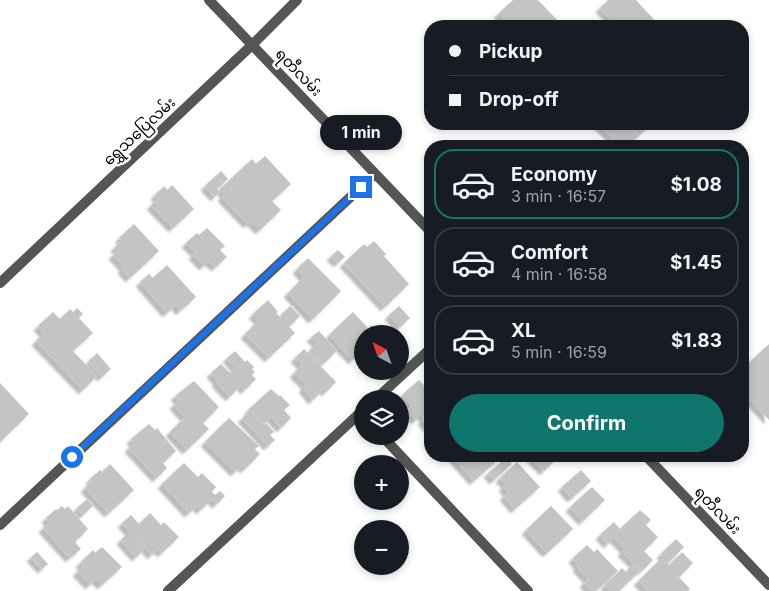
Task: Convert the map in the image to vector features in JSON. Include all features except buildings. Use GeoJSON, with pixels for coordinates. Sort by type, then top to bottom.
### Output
{"type":"FeatureCollection","features":[{"type":"Feature","properties":{"kind":"street","name":"ရတီလမ်း"},"geometry":{"type":"LineString","coordinates":[[209,0],[424,225]]}},
{"type":"Feature","properties":{"kind":"street","name":"ရွှေသပြေလမ်း"},"geometry":{"type":"LineString","coordinates":[[0,283],[252,45],[297,0]]}},
{"type":"Feature","properties":{"kind":"street"},"geometry":{"type":"LineString","coordinates":[[0,525],[376,174]]}},
{"type":"Feature","properties":{"kind":"street"},"geometry":{"type":"LineString","coordinates":[[386,390],[424,355]]}},
{"type":"Feature","properties":{"kind":"street"},"geometry":{"type":"LineString","coordinates":[[168,591],[354,420]]}},
{"type":"Feature","properties":{"kind":"street"},"geometry":{"type":"LineString","coordinates":[[390,445],[528,591]]}},
{"type":"Feature","properties":{"kind":"street","name":"ရတီလမ်း"},"geometry":{"type":"LineString","coordinates":[[652,462],[769,585]]}},
{"type":"Feature","properties":{"kind":"route"},"geometry":{"type":"LineString","coordinates":[[72,457],[361,187]]}}]}
